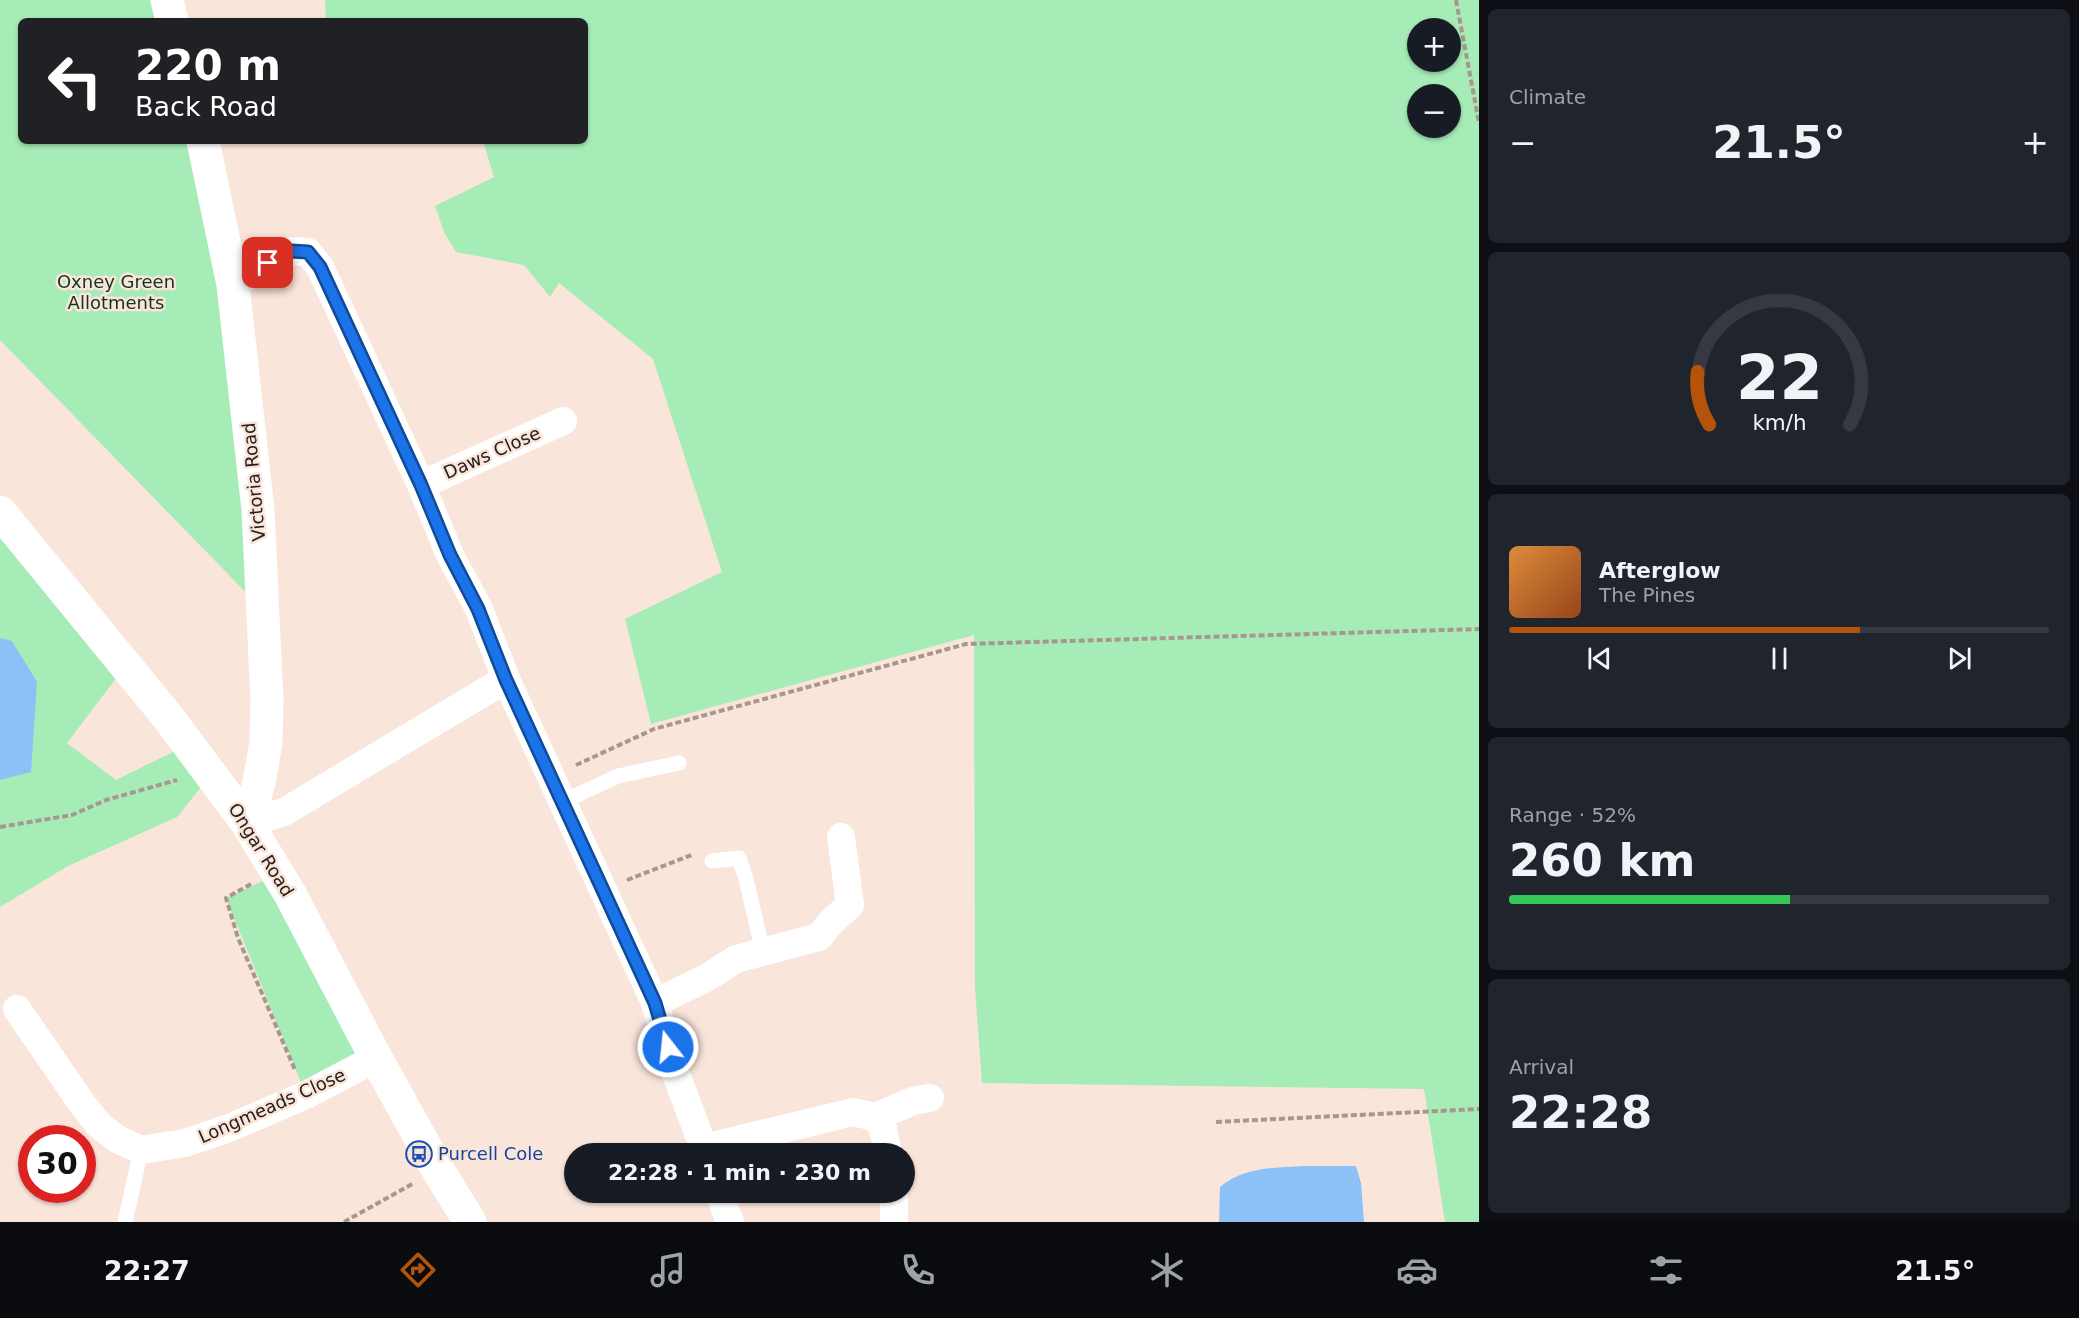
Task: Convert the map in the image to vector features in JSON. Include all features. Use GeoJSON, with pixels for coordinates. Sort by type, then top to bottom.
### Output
{"type":"FeatureCollection","features":[{"type":"Feature","properties":{"kind":"street"},"geometry":{"type":"LineString","coordinates":[[167,0],[171,18]]}},
{"type":"Feature","properties":{"kind":"street","name":"Victoria Road"},"geometry":{"type":"LineString","coordinates":[[204,144],[233,285],[258,510],[267,701],[266,742],[259,783],[247,824]]}},
{"type":"Feature","properties":{"kind":"street"},"geometry":{"type":"LineString","coordinates":[[233,285],[291,251],[308,252],[320,267],[421,485],[450,555],[478,609],[506,680],[655,1003],[674,1070],[702,1143]]}},
{"type":"Feature","properties":{"kind":"street","name":"Daws Close"},"geometry":{"type":"LineString","coordinates":[[421,485],[563,421]]}},
{"type":"Feature","properties":{"kind":"street","name":"Ongar Road"},"geometry":{"type":"LineString","coordinates":[[3,521],[167,716],[247,824],[276,871],[438,1170],[470,1222]]}},
{"type":"Feature","properties":{"kind":"street"},"geometry":{"type":"LineString","coordinates":[[247,824],[284,812],[506,680]]}},
{"type":"Feature","properties":{"kind":"street"},"geometry":{"type":"LineString","coordinates":[[655,1003],[708,977],[736,959],[819,938],[831,922],[850,905],[841,837]]}},
{"type":"Feature","properties":{"kind":"street"},"geometry":{"type":"LineString","coordinates":[[17,1009],[99,1125],[117,1139],[141,1150]]}},
{"type":"Feature","properties":{"kind":"street","name":"Longmeads Close"},"geometry":{"type":"LineString","coordinates":[[141,1150],[185,1143],[229,1128],[306,1095],[376,1058]]}},
{"type":"Feature","properties":{"kind":"street"},"geometry":{"type":"LineString","coordinates":[[735,1143],[853,1112],[876,1117],[913,1101],[930,1098]]}},
{"type":"Feature","properties":{"kind":"street"},"geometry":{"type":"LineString","coordinates":[[876,1117],[883,1128],[886,1143]]}},
{"type":"Feature","properties":{"kind":"street"},"geometry":{"type":"LineString","coordinates":[[723,1203],[730,1222]]}},
{"type":"Feature","properties":{"kind":"street"},"geometry":{"type":"LineString","coordinates":[[894,1203],[894,1222]]}},
{"type":"Feature","properties":{"kind":"lane"},"geometry":{"type":"LineString","coordinates":[[556,789],[679,763]]}},
{"type":"Feature","properties":{"kind":"lane"},"geometry":{"type":"LineString","coordinates":[[712,861],[739,858],[747,879],[763,952]]}},
{"type":"Feature","properties":{"kind":"lane"},"geometry":{"type":"LineString","coordinates":[[125,1222],[141,1150]]}},
{"type":"Feature","properties":{"kind":"path"},"geometry":{"type":"LineString","coordinates":[[1456,0],[1479,123]]}},
{"type":"Feature","properties":{"kind":"path"},"geometry":{"type":"LineString","coordinates":[[556,789],[654,729],[966,644],[1479,629]]}},
{"type":"Feature","properties":{"kind":"path"},"geometry":{"type":"LineString","coordinates":[[0,827],[72,815],[106,800],[175,780],[211,774]]}},
{"type":"Feature","properties":{"kind":"path"},"geometry":{"type":"LineString","coordinates":[[602,891],[694,853],[698,861],[712,861]]}},
{"type":"Feature","properties":{"kind":"path"},"geometry":{"type":"LineString","coordinates":[[276,871],[226,898],[238,938],[306,1095]]}},
{"type":"Feature","properties":{"kind":"path"},"geometry":{"type":"LineString","coordinates":[[1216,1122],[1479,1109]]}},
{"type":"Feature","properties":{"kind":"path"},"geometry":{"type":"LineString","coordinates":[[344,1222],[438,1170]]}},
{"type":"Feature","properties":{"kind":"green space","name":"Oxney Green Allotments"},"geometry":{"type":"Polygon","coordinates":[[[0,0],[167,0],[171,18],[18,18],[18,144],[203,144],[264,611],[0,340],[0,0]]]}},
{"type":"Feature","properties":{"kind":"green space"},"geometry":{"type":"Polygon","coordinates":[[[325,0],[1479,0],[1479,1222],[1445,1222],[1424,1089],[982,1083],[975,987],[974,635],[651,724],[625,619],[722,572],[653,359],[559,283],[550,297],[524,265],[456,252],[444,232],[435,206],[494,177],[484,144],[588,144],[588,18],[326,18],[325,0]]]}},
{"type":"Feature","properties":{"kind":"green space"},"geometry":{"type":"Polygon","coordinates":[[[7,531],[117,677],[67,743],[116,780],[175,751],[202,786],[177,817],[68,866],[0,907],[0,538],[7,531]]]}},
{"type":"Feature","properties":{"kind":"green space"},"geometry":{"type":"Polygon","coordinates":[[[278,874],[376,1058],[304,1090],[226,898],[278,874]]]}},
{"type":"Feature","properties":{"kind":"water"},"geometry":{"type":"Polygon","coordinates":[[[0,638],[12,641],[37,682],[31,772],[0,780],[0,638]]]}},
{"type":"Feature","properties":{"kind":"water"},"geometry":{"type":"Polygon","coordinates":[[[1304,1166],[1356,1166],[1361,1183],[1364,1222],[1219,1222],[1220,1187],[1229,1180],[1249,1172],[1304,1166]]]}},
{"type":"Feature","properties":{"kind":"place","name":"Purcell Cole"},"geometry":{"type":"Point","coordinates":[419,1154]}},
{"type":"Feature","properties":{"kind":"route"},"geometry":{"type":"LineString","coordinates":[[268,263],[291,251],[308,252],[320,267],[368,366],[450,555],[478,609],[506,680],[655,1003],[668,1047]]}}]}
